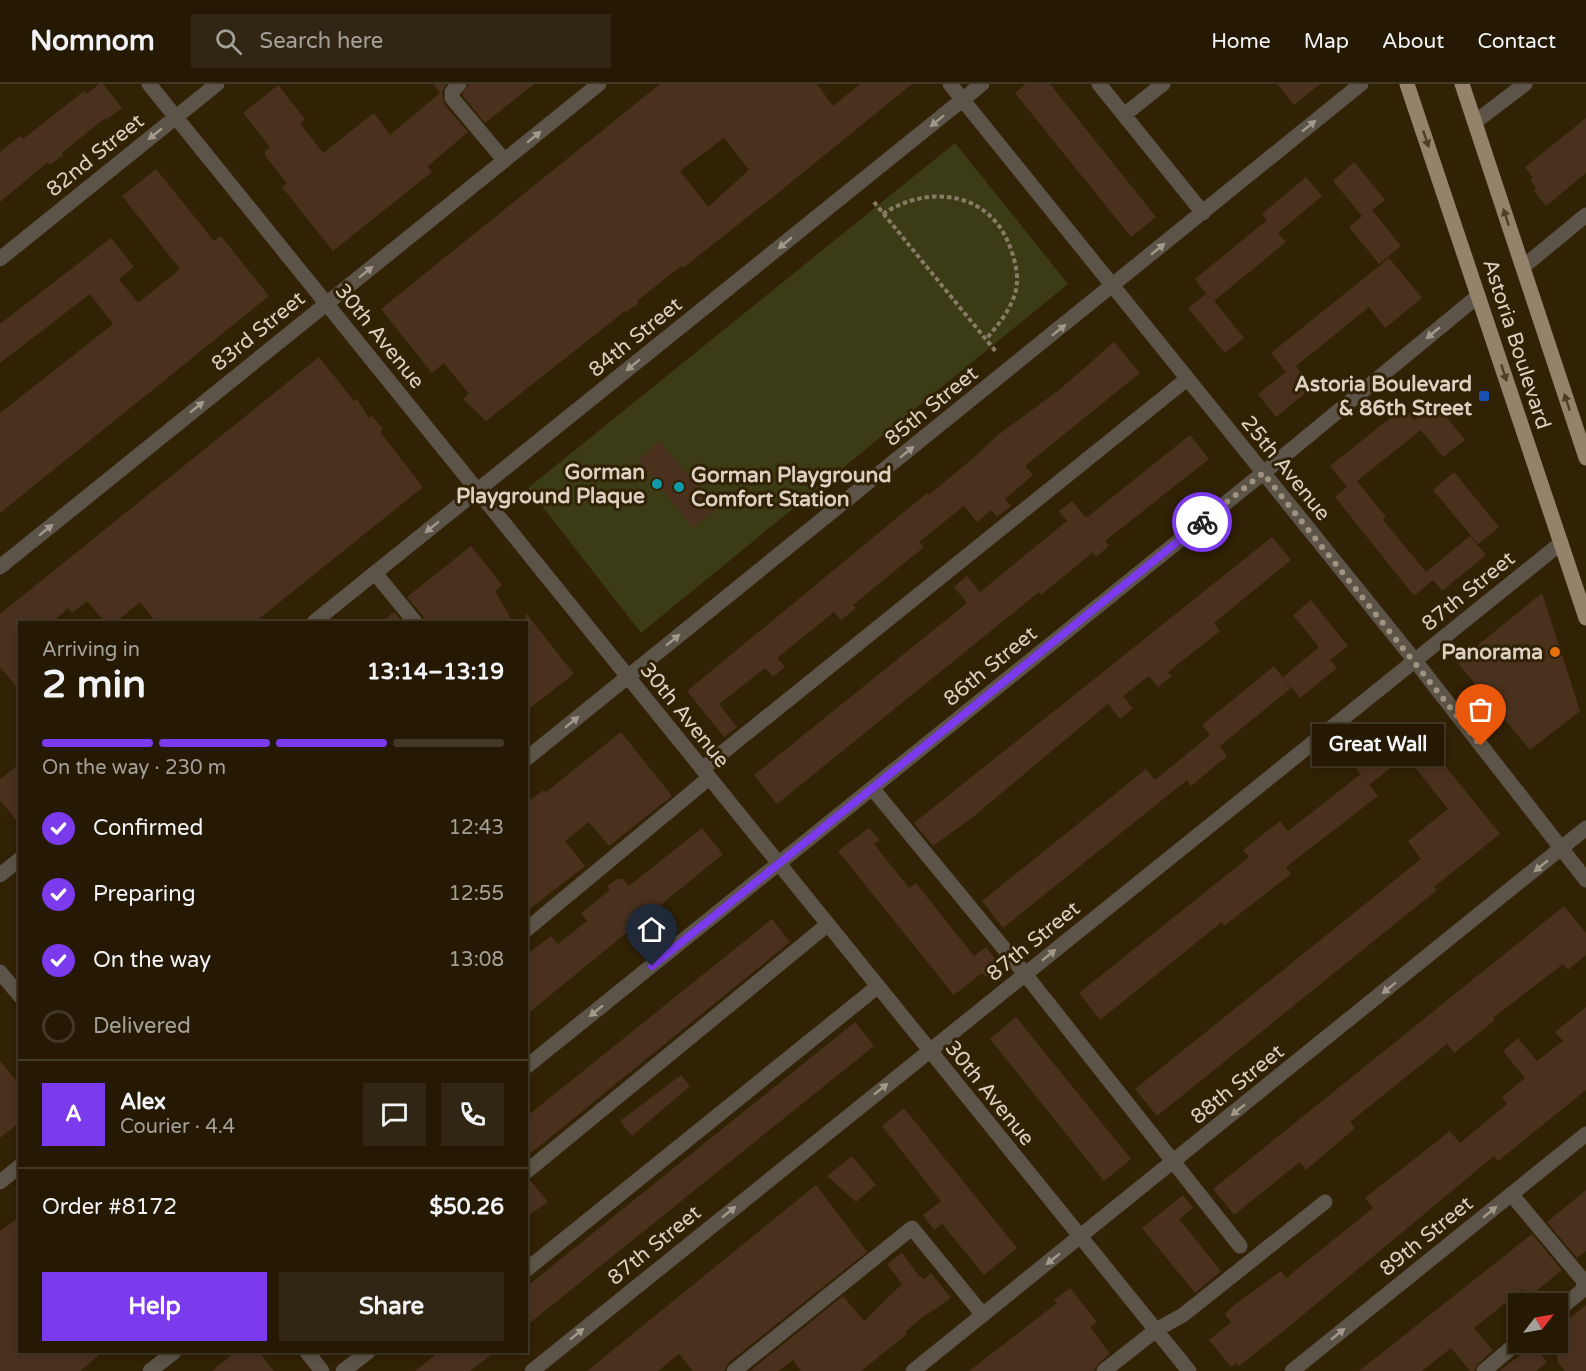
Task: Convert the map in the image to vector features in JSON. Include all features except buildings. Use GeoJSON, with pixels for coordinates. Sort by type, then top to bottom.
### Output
{"type":"FeatureCollection","features":[{"type":"Feature","properties":{"kind":"main road","name":"Astoria Boulevard"},"geometry":{"type":"LineString","coordinates":[[1407,84],[1586,618]]}},
{"type":"Feature","properties":{"kind":"main road","name":"Astoria Boulevard"},"geometry":{"type":"LineString","coordinates":[[1462,84],[1586,458]]}},
{"type":"Feature","properties":{"kind":"street","name":"30th Avenue"},"geometry":{"type":"LineString","coordinates":[[149,84],[928,1051],[1189,1371]]}},
{"type":"Feature","properties":{"kind":"street","name":"82nd Street"},"geometry":{"type":"LineString","coordinates":[[0,259],[217,84]]}},
{"type":"Feature","properties":{"kind":"street"},"geometry":{"type":"LineString","coordinates":[[459,84],[452,92],[452,98],[504,160]]}},
{"type":"Feature","properties":{"kind":"street","name":"83rd Street"},"geometry":{"type":"LineString","coordinates":[[0,567],[599,84]]}},
{"type":"Feature","properties":{"kind":"street","name":"25th Avenue"},"geometry":{"type":"LineString","coordinates":[[950,84],[1416,662],[1586,880]]}},
{"type":"Feature","properties":{"kind":"street","name":"84th Street"},"geometry":{"type":"LineString","coordinates":[[315,621],[982,84]]}},
{"type":"Feature","properties":{"kind":"street"},"geometry":{"type":"LineString","coordinates":[[1099,84],[1203,213]]}},
{"type":"Feature","properties":{"kind":"street"},"geometry":{"type":"LineString","coordinates":[[1124,115],[1163,84]]}},
{"type":"Feature","properties":{"kind":"street","name":"85th Street"},"geometry":{"type":"LineString","coordinates":[[528,757],[1361,84]]}},
{"type":"Feature","properties":{"kind":"street"},"geometry":{"type":"LineString","coordinates":[[1500,84],[1505,99]]}},
{"type":"Feature","properties":{"kind":"street"},"geometry":{"type":"LineString","coordinates":[[1475,122],[1525,84]]}},
{"type":"Feature","properties":{"kind":"street"},"geometry":{"type":"LineString","coordinates":[[1523,267],[1586,215]]}},
{"type":"Feature","properties":{"kind":"street","name":"86th Street"},"geometry":{"type":"LineString","coordinates":[[528,1065],[1263,473],[1478,296]]}},
{"type":"Feature","properties":{"kind":"street"},"geometry":{"type":"LineString","coordinates":[[528,928],[706,774],[1187,379]]}},
{"type":"Feature","properties":{"kind":"street","name":"87th Street"},"geometry":{"type":"LineString","coordinates":[[532,1371],[928,1051],[1416,662],[1561,543]]}},
{"type":"Feature","properties":{"kind":"street"},"geometry":{"type":"LineString","coordinates":[[375,573],[414,621]]}},
{"type":"Feature","properties":{"kind":"street"},"geometry":{"type":"LineString","coordinates":[[872,788],[1025,974],[1240,1246]]}},
{"type":"Feature","properties":{"kind":"street","name":"88th Street"},"geometry":{"type":"LineString","coordinates":[[913,1371],[1586,828]]}},
{"type":"Feature","properties":{"kind":"street"},"geometry":{"type":"LineString","coordinates":[[0,875],[18,861]]}},
{"type":"Feature","properties":{"kind":"street"},"geometry":{"type":"LineString","coordinates":[[528,1170],[827,925]]}},
{"type":"Feature","properties":{"kind":"street"},"geometry":{"type":"LineString","coordinates":[[0,972],[18,994]]}},
{"type":"Feature","properties":{"kind":"street"},"geometry":{"type":"LineString","coordinates":[[528,1268],[877,987]]}},
{"type":"Feature","properties":{"kind":"street","name":"89th Street"},"geometry":{"type":"LineString","coordinates":[[1292,1371],[1586,1134]]}},
{"type":"Feature","properties":{"kind":"street"},"geometry":{"type":"LineString","coordinates":[[0,1182],[18,1168]]}},
{"type":"Feature","properties":{"kind":"street"},"geometry":{"type":"LineString","coordinates":[[1511,1194],[1583,1280],[1584,1289],[1568,1302]]}},
{"type":"Feature","properties":{"kind":"street"},"geometry":{"type":"LineString","coordinates":[[1104,1371],[1156,1330],[1183,1315],[1325,1202]]}},
{"type":"Feature","properties":{"kind":"street"},"geometry":{"type":"LineString","coordinates":[[734,1371],[912,1228],[983,1315]]}},
{"type":"Feature","properties":{"kind":"street"},"geometry":{"type":"LineString","coordinates":[[1484,1371],[1508,1351]]}},
{"type":"Feature","properties":{"kind":"street"},"geometry":{"type":"LineString","coordinates":[[150,1371],[173,1353]]}},
{"type":"Feature","properties":{"kind":"street"},"geometry":{"type":"LineString","coordinates":[[308,1353],[322,1371]]}},
{"type":"Feature","properties":{"kind":"street"},"geometry":{"type":"LineString","coordinates":[[343,1371],[367,1353]]}},
{"type":"Feature","properties":{"kind":"path"},"geometry":{"type":"LineString","coordinates":[[884,214],[901,202],[926,195],[954,196],[986,212],[1005,231],[1013,256],[1017,283],[1008,310],[986,339]]}},
{"type":"Feature","properties":{"kind":"path"},"geometry":{"type":"LineString","coordinates":[[874,202],[997,353]]}},
{"type":"Feature","properties":{"kind":"shaded area"},"geometry":{"type":"Polygon","coordinates":[[[955,143],[1068,284],[641,633],[528,488],[955,143]]]}},
{"type":"Feature","properties":{"kind":"way so far"},"geometry":{"type":"LineString","coordinates":[[1202,522],[1263,473],[1481,746]]}},
{"type":"Feature","properties":{"kind":"place","name":"Astoria Boulevard & 86th Street"},"geometry":{"type":"Point","coordinates":[1484,396]}},
{"type":"Feature","properties":{"kind":"place","name":"Gorman Playground Plaque"},"geometry":{"type":"Point","coordinates":[657,484]}},
{"type":"Feature","properties":{"kind":"place","name":"Gorman Playground Comfort Station"},"geometry":{"type":"Point","coordinates":[679,487]}},
{"type":"Feature","properties":{"kind":"place","name":"Panorama"},"geometry":{"type":"Point","coordinates":[1555,652]}},
{"type":"Feature","properties":{"kind":"place","name":"Great Wall"},"geometry":{"type":"Point","coordinates":[1481,746]}},
{"type":"Feature","properties":{"kind":"route"},"geometry":{"type":"LineString","coordinates":[[652,966],[1202,522]]}}]}
